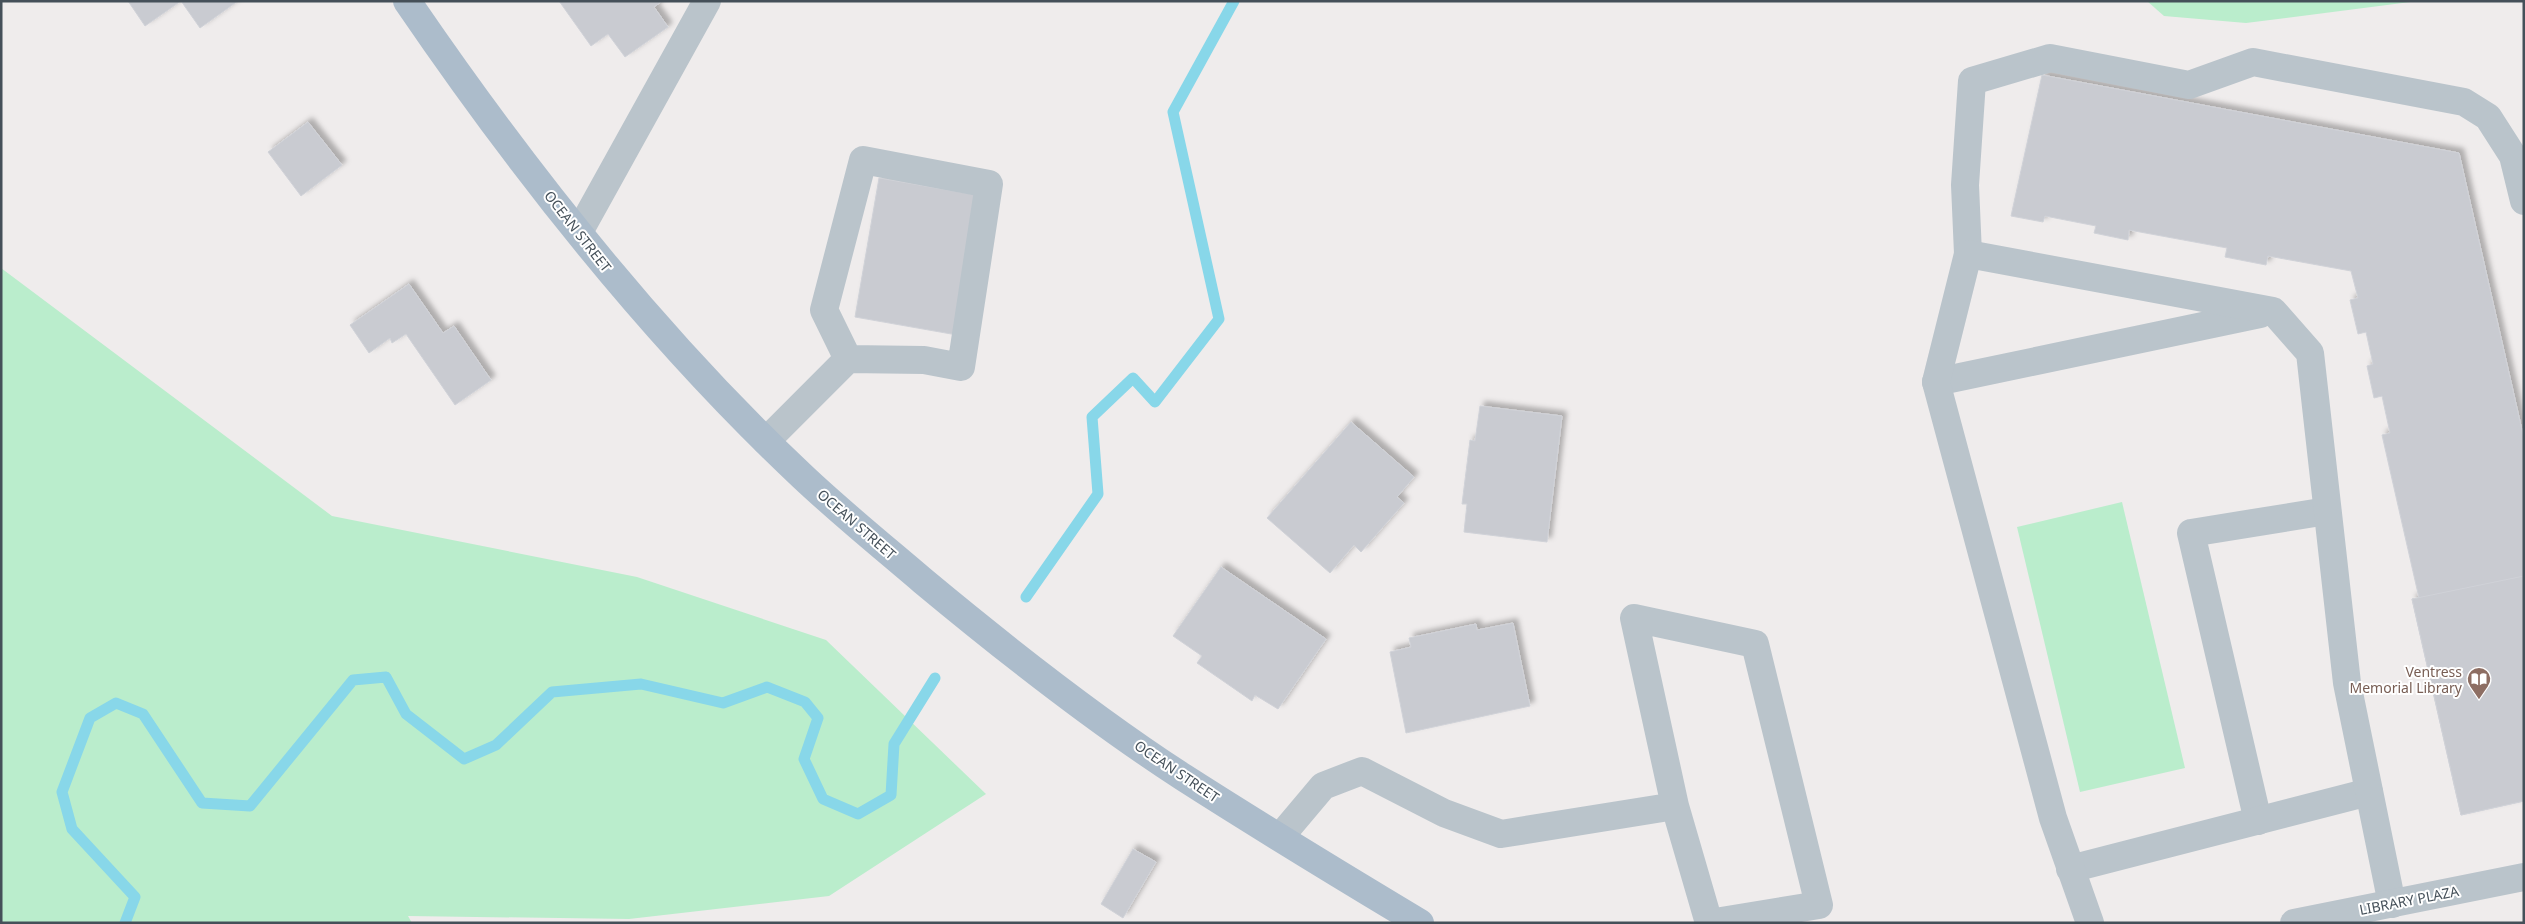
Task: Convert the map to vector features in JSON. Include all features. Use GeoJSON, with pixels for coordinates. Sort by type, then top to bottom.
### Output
{"type":"FeatureCollection","features":[{"type":"Feature","properties":{"kind":"main road","name":"OCEAN STREET"},"geometry":{"type":"LineString","coordinates":[[407,1],[512,147],[670,342],[802,477],[1008,651],[1181,776],[1420,923]]}},
{"type":"Feature","properties":{"kind":"lane"},"geometry":{"type":"LineString","coordinates":[[579,232],[707,1]]}},
{"type":"Feature","properties":{"kind":"lane"},"geometry":{"type":"LineString","coordinates":[[2090,923],[2052,818],[1936,382],[1968,254],[1965,185],[1972,81],[2050,58],[2189,85],[2253,62],[2464,102],[2488,117],[2513,156],[2524,201]]}},
{"type":"Feature","properties":{"kind":"lane"},"geometry":{"type":"LineString","coordinates":[[766,441],[848,359],[924,360],[961,367],[989,184],[863,160],[824,310],[848,359]]}},
{"type":"Feature","properties":{"kind":"lane"},"geometry":{"type":"LineString","coordinates":[[1968,254],[2274,311],[2310,353],[2347,683],[2392,904]]}},
{"type":"Feature","properties":{"kind":"lane"},"geometry":{"type":"LineString","coordinates":[[1936,382],[2274,311]]}},
{"type":"Feature","properties":{"kind":"lane"},"geometry":{"type":"LineString","coordinates":[[2258,821],[2191,532],[2328,511]]}},
{"type":"Feature","properties":{"kind":"lane"},"geometry":{"type":"LineString","coordinates":[[1634,618],[1755,644],[1818,905],[1709,923],[1676,806],[1667,769],[1634,618]]}},
{"type":"Feature","properties":{"kind":"lane"},"geometry":{"type":"LineString","coordinates":[[1280,837],[1323,786],[1362,771],[1444,812],[1502,834],[1676,806]]}},
{"type":"Feature","properties":{"kind":"lane"},"geometry":{"type":"LineString","coordinates":[[2070,868],[2369,792]]}},
{"type":"Feature","properties":{"kind":"lane","name":"LIBRARY PLAZA"},"geometry":{"type":"LineString","coordinates":[[2294,923],[2524,877]]}},
{"type":"Feature","properties":{"kind":"green space"},"geometry":{"type":"Polygon","coordinates":[[[2147,1],[2418,1],[2246,23],[2164,16],[2147,1]]]}},
{"type":"Feature","properties":{"kind":"green space"},"geometry":{"type":"Polygon","coordinates":[[[1,268],[332,516],[637,577],[826,640],[986,794],[829,896],[629,919],[408,916],[412,923],[1,923],[1,268]]]}},
{"type":"Feature","properties":{"kind":"green space"},"geometry":{"type":"Polygon","coordinates":[[[2122,502],[2185,768],[2080,792],[2017,527],[2122,502]]]}},
{"type":"Feature","properties":{"kind":"building"},"geometry":{"type":"Polygon","coordinates":[[[128,1],[181,1],[145,26],[128,1]]]}},
{"type":"Feature","properties":{"kind":"building"},"geometry":{"type":"Polygon","coordinates":[[[181,1],[238,1],[200,28],[181,1]]]}},
{"type":"Feature","properties":{"kind":"building"},"geometry":{"type":"Polygon","coordinates":[[[559,1],[662,1],[654,7],[668,27],[625,57],[608,34],[591,46],[559,1]]]}},
{"type":"Feature","properties":{"kind":"building"},"geometry":{"type":"Polygon","coordinates":[[[2042,75],[2459,153],[2524,439],[2524,801],[2461,815],[2412,599],[2419,598],[2382,435],[2390,433],[2382,396],[2374,398],[2367,366],[2373,364],[2366,332],[2358,334],[2350,300],[2358,298],[2351,271],[2268,256],[2266,265],[2225,257],[2227,248],[2129,230],[2128,240],[2094,233],[2096,226],[2045,216],[2043,222],[2011,216],[2042,75]]]}},
{"type":"Feature","properties":{"kind":"building"},"geometry":{"type":"Polygon","coordinates":[[[308,122],[342,165],[301,196],[268,152],[308,122]]]}},
{"type":"Feature","properties":{"kind":"building"},"geometry":{"type":"Polygon","coordinates":[[[879,178],[982,196],[957,335],[855,317],[879,178]]]}},
{"type":"Feature","properties":{"kind":"building"},"geometry":{"type":"Polygon","coordinates":[[[409,284],[443,333],[454,326],[491,380],[455,405],[406,334],[392,343],[390,338],[369,353],[350,325],[409,284]]]}},
{"type":"Feature","properties":{"kind":"building"},"geometry":{"type":"Polygon","coordinates":[[[1480,406],[1562,416],[1547,542],[1464,532],[1467,504],[1462,504],[1470,440],[1475,441],[1480,406]]]}},
{"type":"Feature","properties":{"kind":"building"},"geometry":{"type":"Polygon","coordinates":[[[1351,422],[1414,477],[1397,497],[1404,503],[1361,552],[1354,545],[1330,573],[1267,518],[1351,422]]]}},
{"type":"Feature","properties":{"kind":"building"},"geometry":{"type":"Polygon","coordinates":[[[1221,567],[1326,639],[1278,709],[1255,695],[1252,701],[1197,663],[1202,656],[1173,636],[1221,567]]]}},
{"type":"Feature","properties":{"kind":"building","name":"Ventress Memorial Library"},"geometry":{"type":"Polygon","coordinates":[[[2524,576],[2524,801],[2461,815],[2412,599],[2524,576]]]}},
{"type":"Feature","properties":{"kind":"building"},"geometry":{"type":"Polygon","coordinates":[[[1513,623],[1530,706],[1406,733],[1390,652],[1411,647],[1409,638],[1476,624],[1477,630],[1513,623]]]}},
{"type":"Feature","properties":{"kind":"building"},"geometry":{"type":"Polygon","coordinates":[[[1133,849],[1156,862],[1123,918],[1101,904],[1133,849]]]}},
{"type":"Feature","properties":{"kind":"waterway"},"geometry":{"type":"LineString","coordinates":[[1026,597],[1098,494],[1092,417],[1133,378],[1155,402],[1219,319],[1173,112],[1234,1]]}},
{"type":"Feature","properties":{"kind":"waterway"},"geometry":{"type":"LineString","coordinates":[[125,923],[135,897],[72,829],[62,792],[90,718],[116,703],[143,714],[202,803],[250,806],[353,680],[386,677],[406,714],[464,759],[496,745],[552,692],[641,684],[723,703],[767,687],[805,702],[818,718],[804,759],[823,799],[858,814],[891,795],[894,744],[935,678]]}},
{"type":"Feature","properties":{"kind":"place","name":"Ventress Memorial Library"},"geometry":{"type":"Point","coordinates":[2479,700]}}]}
